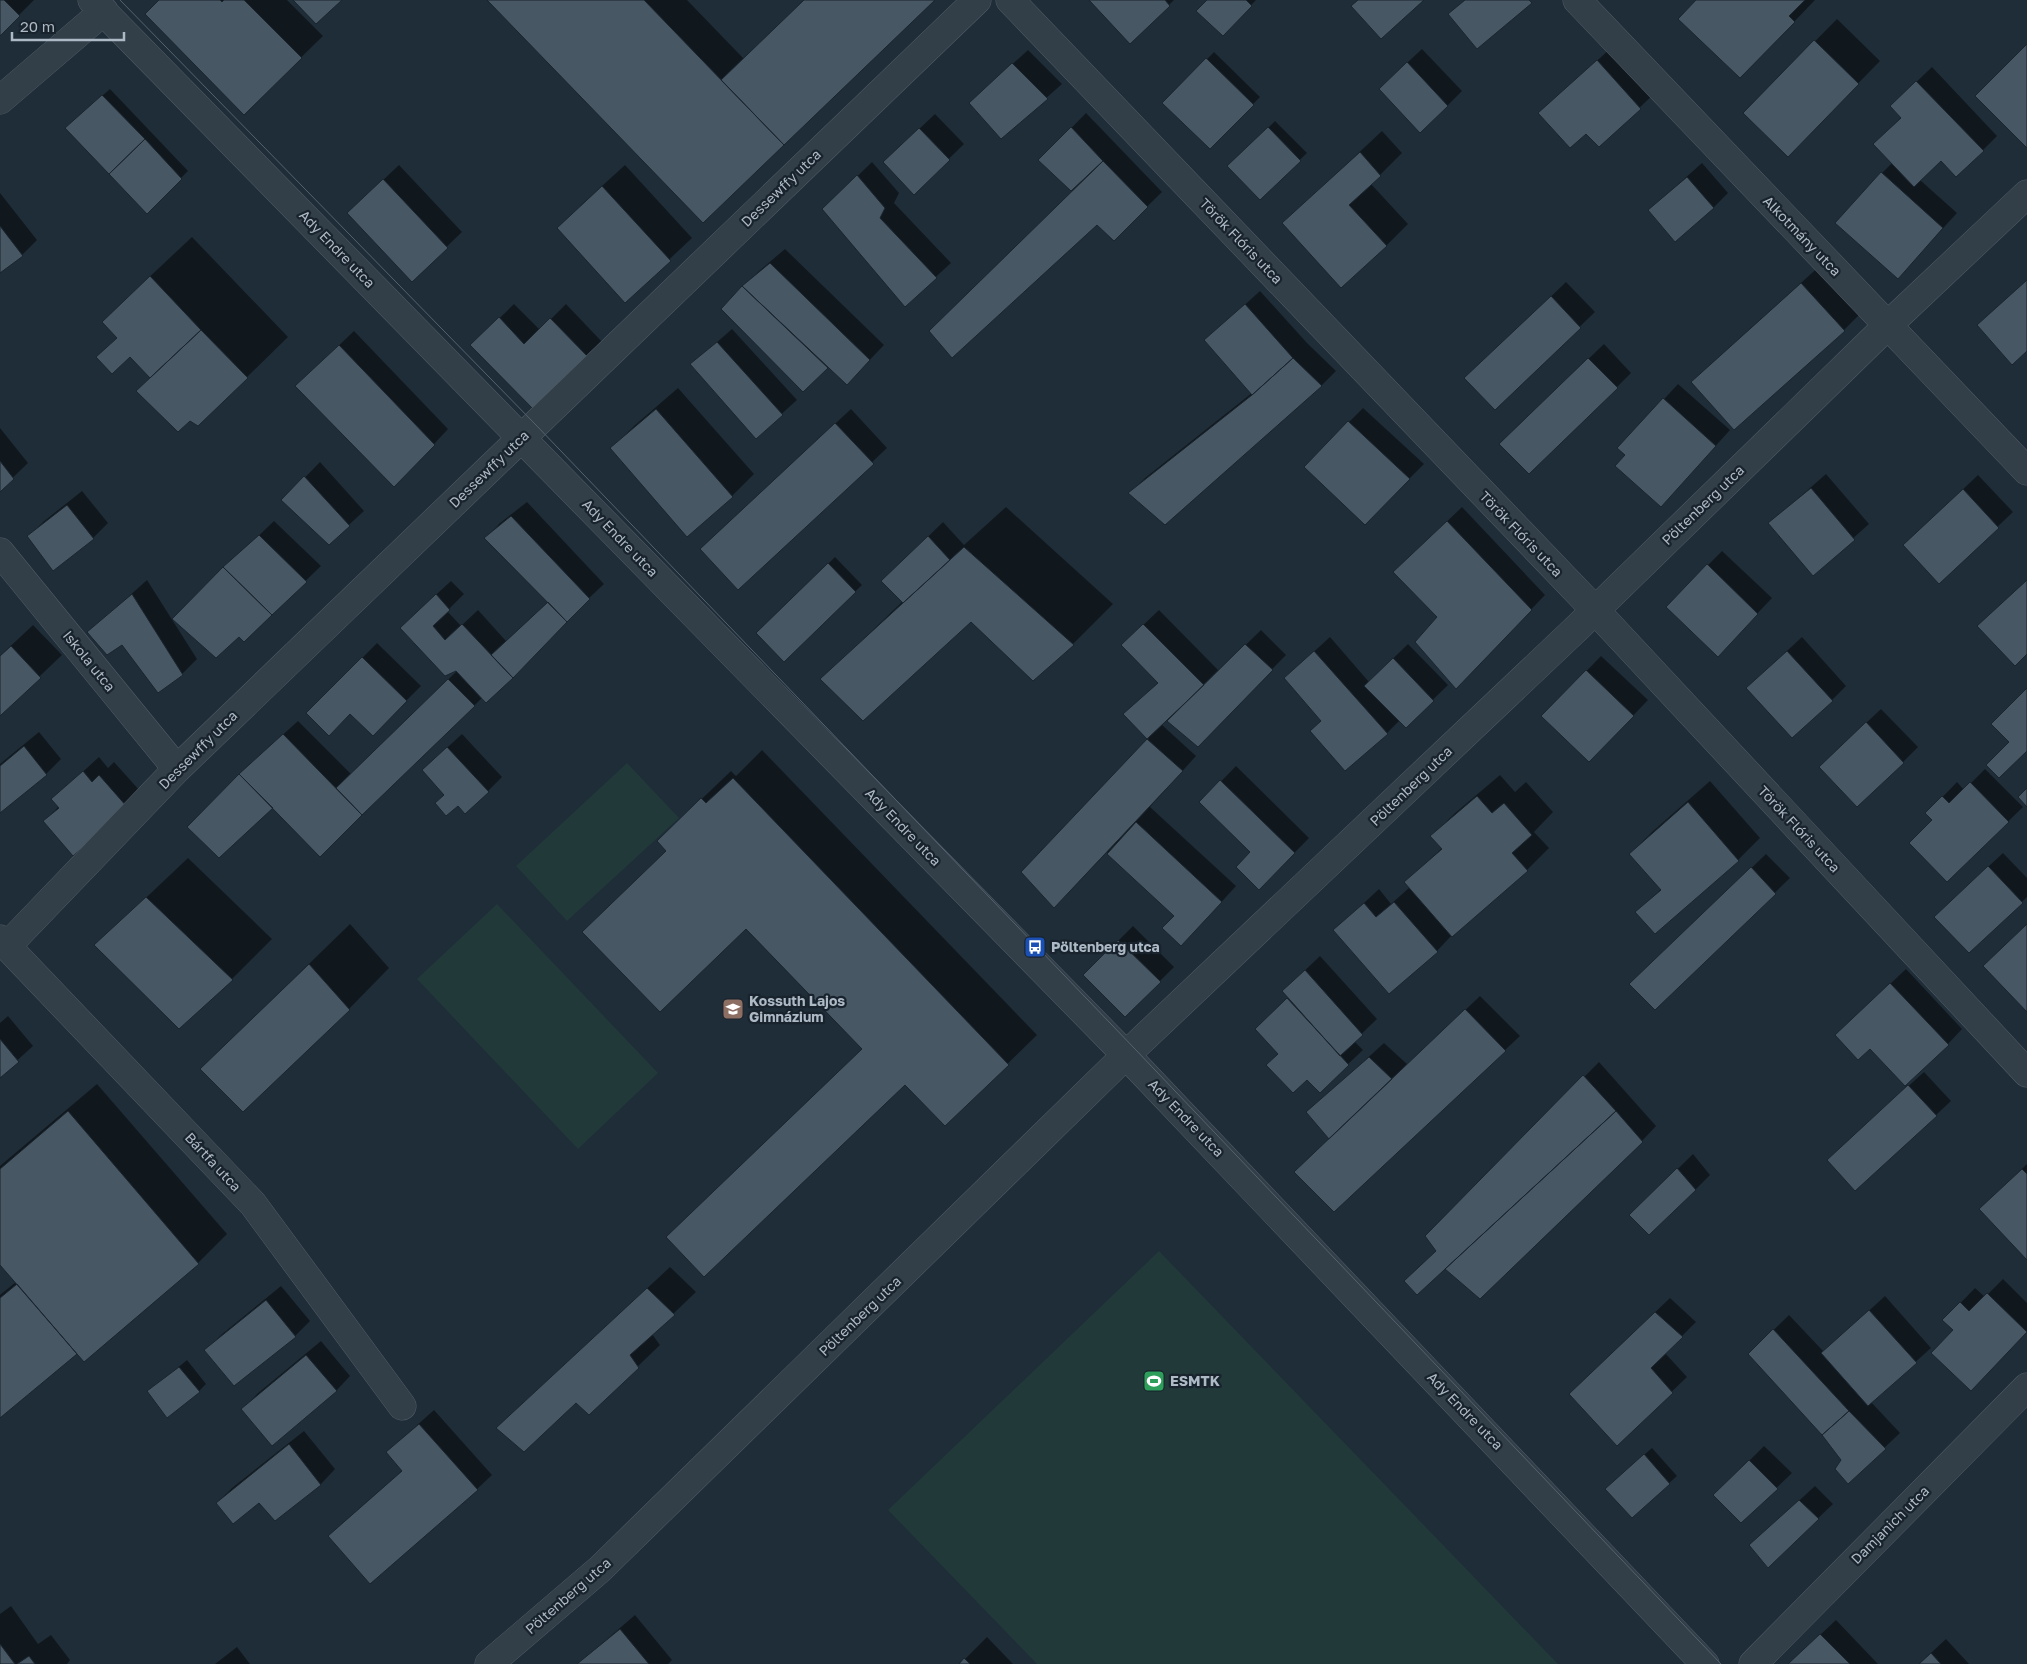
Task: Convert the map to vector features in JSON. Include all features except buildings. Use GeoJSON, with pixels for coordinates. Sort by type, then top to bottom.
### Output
{"type":"FeatureCollection","features":[{"type":"Feature","properties":{"kind":"street","name":"Dessewffy utca"},"geometry":{"type":"LineString","coordinates":[[4,942],[177,769],[978,0]]}},
{"type":"Feature","properties":{"kind":"street","name":"Török Flóris utca"},"geometry":{"type":"LineString","coordinates":[[1010,0],[1595,610],[2027,1073]]}},
{"type":"Feature","properties":{"kind":"street","name":"Alkotmány utca"},"geometry":{"type":"LineString","coordinates":[[1577,0],[2027,472]]}},
{"type":"Feature","properties":{"kind":"street","name":"Ady Endre utca"},"geometry":{"type":"LineString","coordinates":[[98,6],[1126,1055],[1705,1664]]}},
{"type":"Feature","properties":{"kind":"street"},"geometry":{"type":"LineString","coordinates":[[0,100],[98,6]]}},
{"type":"Feature","properties":{"kind":"street","name":"Pöltenberg utca"},"geometry":{"type":"LineString","coordinates":[[489,1664],[600,1569],[1126,1055],[1595,610],[2027,194]]}},
{"type":"Feature","properties":{"kind":"street","name":"Iskola utca"},"geometry":{"type":"LineString","coordinates":[[0,552],[177,769]]}},
{"type":"Feature","properties":{"kind":"street","name":"Bártfa utca"},"geometry":{"type":"LineString","coordinates":[[4,942],[252,1204],[402,1406]]}},
{"type":"Feature","properties":{"kind":"street","name":"Damjanich utca"},"geometry":{"type":"LineString","coordinates":[[1753,1664],[2027,1387]]}},
{"type":"Feature","properties":{"kind":"green space"},"geometry":{"type":"Polygon","coordinates":[[[627,763],[679,818],[567,921],[516,866],[627,763]]]}},
{"type":"Feature","properties":{"kind":"green space"},"geometry":{"type":"Polygon","coordinates":[[[497,904],[658,1073],[578,1149],[417,979],[497,904]]]}},
{"type":"Feature","properties":{"kind":"green space","name":"ESMTK"},"geometry":{"type":"Polygon","coordinates":[[[1159,1251],[1558,1664],[1037,1664],[888,1510],[1159,1251]]]}},
{"type":"Feature","properties":{"kind":"tram line"},"geometry":{"type":"LineString","coordinates":[[120,0],[535,424],[1135,1049],[1721,1664]]}},
{"type":"Feature","properties":{"kind":"place","name":"Pöltenberg utca"},"geometry":{"type":"Point","coordinates":[1035,947]}},
{"type":"Feature","properties":{"kind":"place","name":"Kossuth Lajos Gimnázium"},"geometry":{"type":"Point","coordinates":[733,1009]}},
{"type":"Feature","properties":{"kind":"place","name":"ESMTK"},"geometry":{"type":"Point","coordinates":[1154,1381]}}]}
